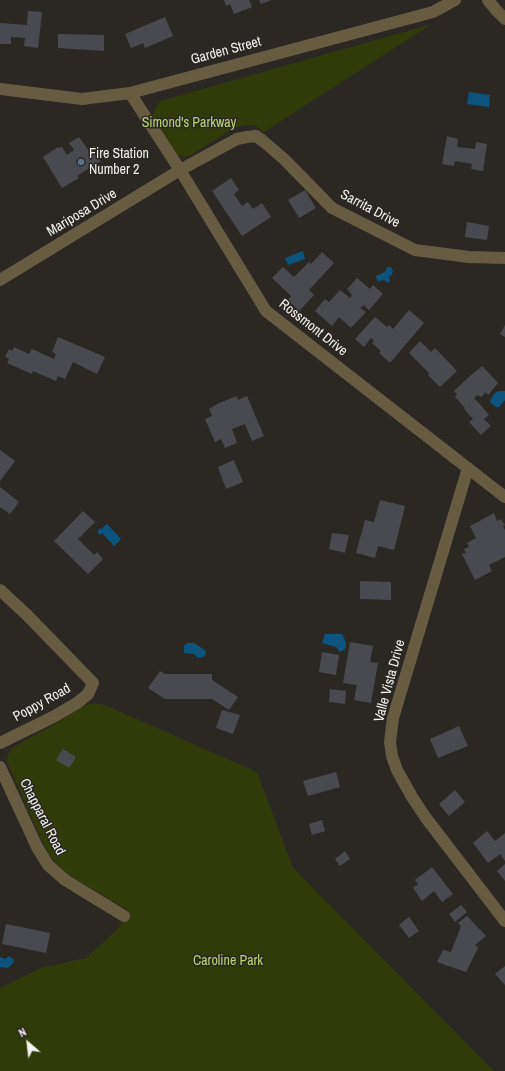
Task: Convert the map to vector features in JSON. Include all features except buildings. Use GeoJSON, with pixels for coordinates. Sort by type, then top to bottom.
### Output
{"type":"FeatureCollection","features":[{"type":"Feature","properties":{"kind":"street","name":"Garden Street"},"geometry":{"type":"LineString","coordinates":[[0,89],[82,99],[130,93],[433,12],[455,0]]}},
{"type":"Feature","properties":{"kind":"street"},"geometry":{"type":"LineString","coordinates":[[488,0],[505,19]]}},
{"type":"Feature","properties":{"kind":"street","name":"Rossmont Drive"},"geometry":{"type":"LineString","coordinates":[[130,93],[180,170],[266,311],[505,497]]}},
{"type":"Feature","properties":{"kind":"street","name":"Sarrita Drive"},"geometry":{"type":"LineString","coordinates":[[180,170],[237,139],[256,136],[284,159],[332,208],[415,250],[469,257],[505,258]]}},
{"type":"Feature","properties":{"kind":"street","name":"Mariposa Drive"},"geometry":{"type":"LineString","coordinates":[[0,280],[180,170]]}},
{"type":"Feature","properties":{"kind":"street","name":"Valle Vista Drive"},"geometry":{"type":"LineString","coordinates":[[468,468],[393,718],[390,742],[392,756],[397,770],[412,798],[505,921]]}},
{"type":"Feature","properties":{"kind":"street","name":"Poppy Road"},"geometry":{"type":"LineString","coordinates":[[0,590],[27,615],[93,683],[88,694],[77,703],[0,743]]}},
{"type":"Feature","properties":{"kind":"street","name":"Chapparal Road"},"geometry":{"type":"LineString","coordinates":[[0,767],[37,847],[48,865],[65,880],[124,916]]}},
{"type":"Feature","properties":{"kind":"green space","name":"Simond's Parkway"},"geometry":{"type":"Polygon","coordinates":[[[432,24],[264,132],[255,125],[243,125],[229,131],[191,155],[184,157],[176,154],[153,119],[153,114],[156,107],[164,100],[432,24]]]}},
{"type":"Feature","properties":{"kind":"green space","name":"Caroline Park"},"geometry":{"type":"Polygon","coordinates":[[[95,703],[107,706],[257,772],[293,868],[494,1071],[0,1071],[0,988],[41,968],[86,958],[117,930],[129,911],[65,873],[50,856],[7,762],[8,754],[12,748],[50,727],[82,706],[95,703]]]}},
{"type":"Feature","properties":{"kind":"water"},"geometry":{"type":"Polygon","coordinates":[[[469,92],[490,95],[489,107],[467,104],[469,92]]]}},
{"type":"Feature","properties":{"kind":"water"},"geometry":{"type":"Polygon","coordinates":[[[303,251],[305,259],[288,265],[285,258],[303,251]]]}},
{"type":"Feature","properties":{"kind":"water"},"geometry":{"type":"Polygon","coordinates":[[[387,267],[391,267],[393,271],[389,277],[390,281],[388,283],[384,280],[378,281],[376,276],[385,272],[387,267]]]}},
{"type":"Feature","properties":{"kind":"water"},"geometry":{"type":"Polygon","coordinates":[[[505,391],[505,400],[499,407],[496,407],[490,400],[496,392],[505,391]]]}},
{"type":"Feature","properties":{"kind":"water"},"geometry":{"type":"Polygon","coordinates":[[[107,524],[121,539],[114,546],[102,533],[100,535],[97,532],[100,528],[101,529],[107,524]]]}},
{"type":"Feature","properties":{"kind":"water"},"geometry":{"type":"Polygon","coordinates":[[[325,634],[342,634],[346,642],[346,648],[340,652],[336,647],[322,643],[325,634]]]}},
{"type":"Feature","properties":{"kind":"water"},"geometry":{"type":"Polygon","coordinates":[[[187,643],[194,643],[205,650],[206,654],[203,657],[198,658],[194,654],[184,653],[184,646],[187,643]]]}},
{"type":"Feature","properties":{"kind":"water"},"geometry":{"type":"Polygon","coordinates":[[[9,956],[14,962],[8,968],[0,967],[0,957],[5,959],[9,956]]]}},
{"type":"Feature","properties":{"kind":"place","name":"Fire Station Number 2"},"geometry":{"type":"Point","coordinates":[81,162]}}]}
